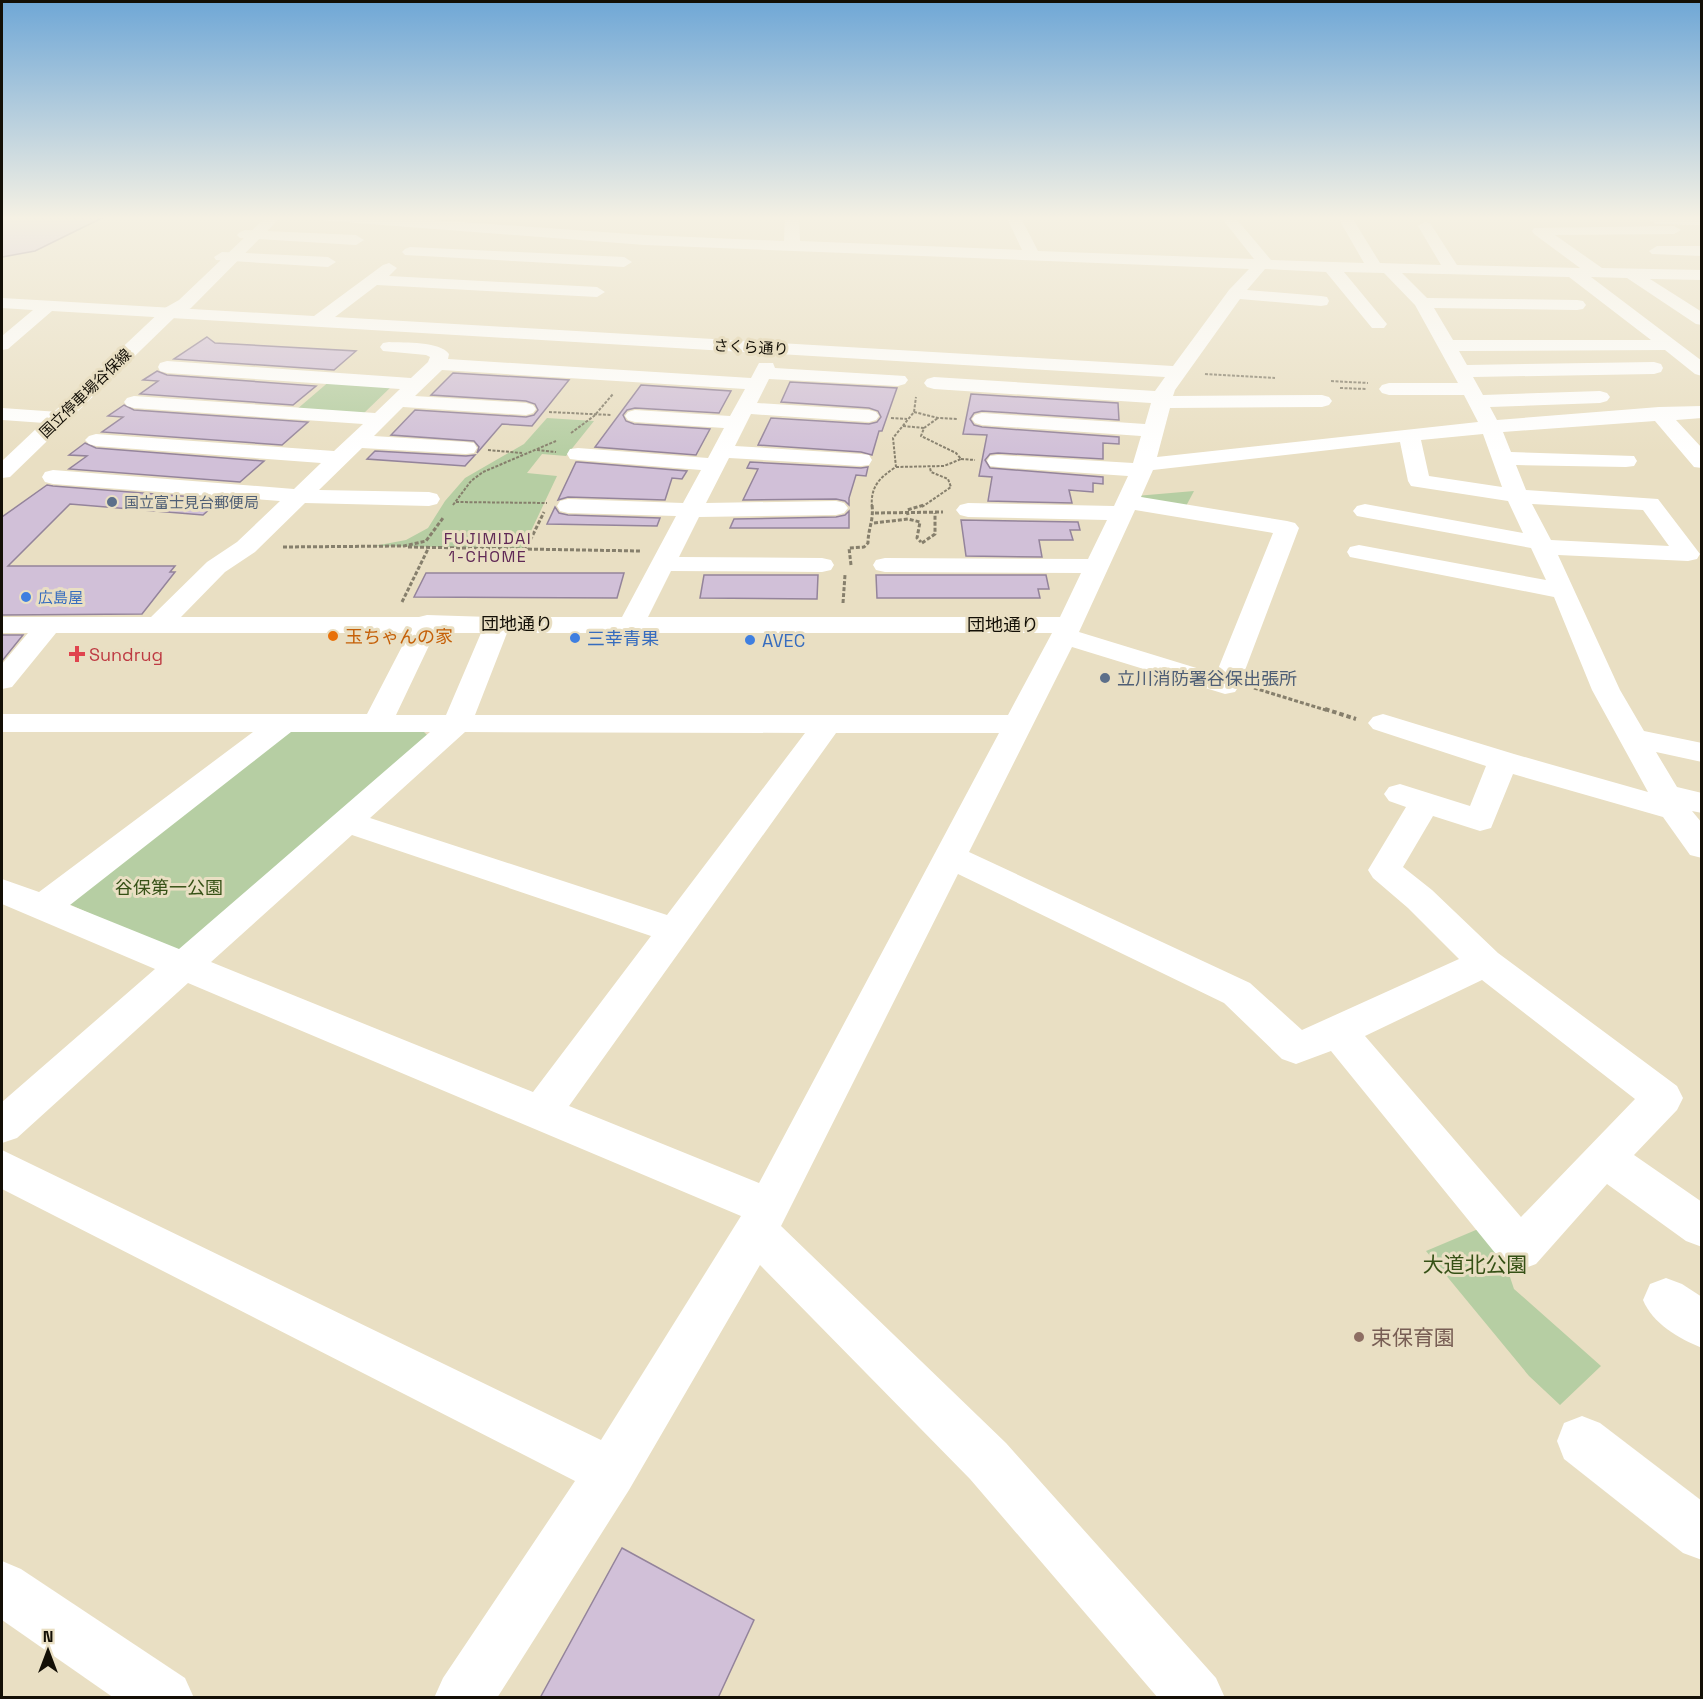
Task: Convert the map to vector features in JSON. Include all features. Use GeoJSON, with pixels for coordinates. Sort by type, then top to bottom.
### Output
{"type":"FeatureCollection","features":[{"type":"Feature","properties":{"kind":"street","name":"国立停車場谷保線"},"geometry":{"type":"LineString","coordinates":[[2,472],[169,313],[185,304],[193,295]]}},
{"type":"Feature","properties":{"kind":"street"},"geometry":{"type":"LineString","coordinates":[[320,321],[349,295]]}},
{"type":"Feature","properties":{"kind":"street"},"geometry":{"type":"LineString","coordinates":[[565,295],[592,298],[594,295]]}},
{"type":"Feature","properties":{"kind":"street"},"geometry":{"type":"LineString","coordinates":[[463,1698],[611,1472],[763,1219],[1067,630],[1143,467],[1165,390],[1234,295]]}},
{"type":"Feature","properties":{"kind":"street"},"geometry":{"type":"LineString","coordinates":[[1251,295],[1320,301]]}},
{"type":"Feature","properties":{"kind":"street"},"geometry":{"type":"LineString","coordinates":[[1354,295],[1378,324]]}},
{"type":"Feature","properties":{"kind":"street"},"geometry":{"type":"LineString","coordinates":[[1415,295],[1422,303],[1461,371],[1491,428],[1517,496],[1564,591],[1606,690],[1635,738],[1681,803],[1701,847]]}},
{"type":"Feature","properties":{"kind":"street"},"geometry":{"type":"LineString","coordinates":[[1604,295],[1701,370]]}},
{"type":"Feature","properties":{"kind":"street"},"geometry":{"type":"LineString","coordinates":[[1664,295],[1701,320]]}},
{"type":"Feature","properties":{"kind":"street","name":"さくら通り"},"geometry":{"type":"LineString","coordinates":[[2,303],[1177,372]]}},
{"type":"Feature","properties":{"kind":"street"},"geometry":{"type":"LineString","coordinates":[[1422,303],[1577,305]]}},
{"type":"Feature","properties":{"kind":"street"},"geometry":{"type":"LineString","coordinates":[[2,345],[48,306]]}},
{"type":"Feature","properties":{"kind":"street"},"geometry":{"type":"LineString","coordinates":[[558,336],[572,320]]}},
{"type":"Feature","properties":{"kind":"street"},"geometry":{"type":"LineString","coordinates":[[1433,325],[1456,325]]}},
{"type":"Feature","properties":{"kind":"street"},"geometry":{"type":"LineString","coordinates":[[1614,325],[1639,346]]}},
{"type":"Feature","properties":{"kind":"street"},"geometry":{"type":"LineString","coordinates":[[1445,346],[1669,345]]}},
{"type":"Feature","properties":{"kind":"street"},"geometry":{"type":"LineString","coordinates":[[158,625],[216,567],[240,552],[417,384],[437,364],[440,354],[428,350],[370,346]]}},
{"type":"Feature","properties":{"kind":"street"},"geometry":{"type":"LineString","coordinates":[[632,623],[774,349]]}},
{"type":"Feature","properties":{"kind":"street"},"geometry":{"type":"LineString","coordinates":[[437,364],[760,378],[898,380]]}},
{"type":"Feature","properties":{"kind":"street"},"geometry":{"type":"LineString","coordinates":[[167,367],[417,384]]}},
{"type":"Feature","properties":{"kind":"street"},"geometry":{"type":"LineString","coordinates":[[1461,371],[1659,368]]}},
{"type":"Feature","properties":{"kind":"street"},"geometry":{"type":"LineString","coordinates":[[934,383],[1163,400],[1322,401]]}},
{"type":"Feature","properties":{"kind":"street"},"geometry":{"type":"LineString","coordinates":[[1389,389],[1473,395],[1617,397]]}},
{"type":"Feature","properties":{"kind":"street"},"geometry":{"type":"LineString","coordinates":[[1641,396],[1676,396],[1701,413]]}},
{"type":"Feature","properties":{"kind":"street"},"geometry":{"type":"LineString","coordinates":[[398,401],[526,409]]}},
{"type":"Feature","properties":{"kind":"street"},"geometry":{"type":"LineString","coordinates":[[134,402],[380,419]]}},
{"type":"Feature","properties":{"kind":"street"},"geometry":{"type":"LineString","coordinates":[[1659,413],[1701,462]]}},
{"type":"Feature","properties":{"kind":"street"},"geometry":{"type":"LineString","coordinates":[[998,461],[1143,467],[1314,444],[1659,413],[1701,413]]}},
{"type":"Feature","properties":{"kind":"street"},"geometry":{"type":"LineString","coordinates":[[2,414],[59,418]]}},
{"type":"Feature","properties":{"kind":"street"},"geometry":{"type":"LineString","coordinates":[[635,416],[869,416]]}},
{"type":"Feature","properties":{"kind":"street"},"geometry":{"type":"LineString","coordinates":[[982,419],[1154,432]]}},
{"type":"Feature","properties":{"kind":"street"},"geometry":{"type":"LineString","coordinates":[[1365,511],[1542,545],[1688,554],[1650,504],[1517,496],[1419,481],[1409,435]]}},
{"type":"Feature","properties":{"kind":"street"},"geometry":{"type":"LineString","coordinates":[[96,440],[339,458]]}},
{"type":"Feature","properties":{"kind":"street"},"geometry":{"type":"LineString","coordinates":[[357,441],[466,448]]}},
{"type":"Feature","properties":{"kind":"street"},"geometry":{"type":"LineString","coordinates":[[578,454],[861,460]]}},
{"type":"Feature","properties":{"kind":"street"},"geometry":{"type":"LineString","coordinates":[[1503,458],[1626,461]]}},
{"type":"Feature","properties":{"kind":"street"},"geometry":{"type":"LineString","coordinates":[[53,477],[299,496],[429,499]]}},
{"type":"Feature","properties":{"kind":"street"},"geometry":{"type":"LineString","coordinates":[[568,506],[690,510],[836,508]]}},
{"type":"Feature","properties":{"kind":"street"},"geometry":{"type":"LineString","coordinates":[[968,510],[1126,507],[1287,528],[1228,680]]}},
{"type":"Feature","properties":{"kind":"street"},"geometry":{"type":"LineString","coordinates":[[1359,552],[1564,591]]}},
{"type":"Feature","properties":{"kind":"street"},"geometry":{"type":"LineString","coordinates":[[880,555],[1098,566]]}},
{"type":"Feature","properties":{"kind":"street"},"geometry":{"type":"LineString","coordinates":[[665,558],[822,565]]}},
{"type":"Feature","properties":{"kind":"street"},"geometry":{"type":"LineString","coordinates":[[377,724],[427,623]]}},
{"type":"Feature","properties":{"kind":"street"},"geometry":{"type":"LineString","coordinates":[[2,1126],[458,724],[498,623]]}},
{"type":"Feature","properties":{"kind":"street","name":"団地通り"},"geometry":{"type":"LineString","coordinates":[[2,625],[632,623],[842,624],[1067,630],[1226,686],[1228,680]]}},
{"type":"Feature","properties":{"kind":"street"},"geometry":{"type":"LineString","coordinates":[[2,681],[49,625]]}},
{"type":"Feature","properties":{"kind":"street"},"geometry":{"type":"LineString","coordinates":[[2,723],[1018,724]]}},
{"type":"Feature","properties":{"kind":"street"},"geometry":{"type":"LineString","coordinates":[[1383,723],[1503,761],[1681,803]]}},
{"type":"Feature","properties":{"kind":"street"},"geometry":{"type":"LineString","coordinates":[[42,908],[283,724]]}},
{"type":"Feature","properties":{"kind":"street"},"geometry":{"type":"LineString","coordinates":[[541,1113],[828,724]]}},
{"type":"Feature","properties":{"kind":"street"},"geometry":{"type":"LineString","coordinates":[[1635,738],[1701,753]]}},
{"type":"Feature","properties":{"kind":"street"},"geometry":{"type":"LineString","coordinates":[[1338,1032],[1520,1249],[1663,1098],[1485,963],[1420,899],[1385,870],[1412,798],[1480,820],[1503,761]]}},
{"type":"Feature","properties":{"kind":"street"},"geometry":{"type":"LineString","coordinates":[[348,822],[675,931]]}},
{"type":"Feature","properties":{"kind":"street"},"geometry":{"type":"LineString","coordinates":[[950,857],[1237,993],[1296,1048],[1338,1032],[1485,963]]}},
{"type":"Feature","properties":{"kind":"street"},"geometry":{"type":"LineString","coordinates":[[2,891],[541,1113],[763,1219],[988,1461],[1196,1698]]}},
{"type":"Feature","properties":{"kind":"street"},"geometry":{"type":"LineString","coordinates":[[1604,1158],[1701,1227]]}},
{"type":"Feature","properties":{"kind":"street"},"geometry":{"type":"LineString","coordinates":[[2,1169],[611,1472]]}},
{"type":"Feature","properties":{"kind":"street"},"geometry":{"type":"LineString","coordinates":[[1582,1442],[1701,1534]]}},
{"type":"Feature","properties":{"kind":"street"},"geometry":{"type":"LineString","coordinates":[[2,1588],[165,1698]]}},
{"type":"Feature","properties":{"kind":"path"},"geometry":{"type":"LineString","coordinates":[[526,409],[596,415]]}},
{"type":"Feature","properties":{"kind":"path"},"geometry":{"type":"LineString","coordinates":[[914,412],[938,418],[982,419]]}},
{"type":"Feature","properties":{"kind":"path"},"geometry":{"type":"LineString","coordinates":[[897,467],[930,468],[944,466],[961,459],[956,453],[921,436],[924,429],[938,418]]}},
{"type":"Feature","properties":{"kind":"path"},"geometry":{"type":"LineString","coordinates":[[902,426],[924,429]]}},
{"type":"Feature","properties":{"kind":"path"},"geometry":{"type":"LineString","coordinates":[[466,448],[525,454]]}},
{"type":"Feature","properties":{"kind":"path"},"geometry":{"type":"LineString","coordinates":[[908,519],[907,510],[921,508],[929,500],[951,487],[948,478],[931,472],[930,468]]}},
{"type":"Feature","properties":{"kind":"path"},"geometry":{"type":"LineString","coordinates":[[455,502],[548,503],[525,550]]}},
{"type":"Feature","properties":{"kind":"path"},"geometry":{"type":"LineString","coordinates":[[875,513],[935,513],[968,510]]}},
{"type":"Feature","properties":{"kind":"path"},"geometry":{"type":"LineString","coordinates":[[914,545],[922,543],[935,534],[935,513]]}},
{"type":"Feature","properties":{"kind":"path"},"geometry":{"type":"LineString","coordinates":[[873,523],[908,519],[920,522],[917,538],[922,543]]}},
{"type":"Feature","properties":{"kind":"path"},"geometry":{"type":"LineString","coordinates":[[842,624],[845,565],[880,555],[868,543]]}},
{"type":"Feature","properties":{"kind":"path"},"geometry":{"type":"LineString","coordinates":[[404,546],[428,549],[525,550],[665,558]]}},
{"type":"Feature","properties":{"kind":"path"},"geometry":{"type":"LineString","coordinates":[[391,624],[428,549]]}},
{"type":"Feature","properties":{"kind":"path"},"geometry":{"type":"LineString","coordinates":[[1228,680],[1363,722],[1383,723]]}},
{"type":"Feature","properties":{"kind":"green space"},"geometry":{"type":"Polygon","coordinates":[[[331,380],[393,385],[364,413],[296,410],[331,380]]]}},
{"type":"Feature","properties":{"kind":"green space"},"geometry":{"type":"Polygon","coordinates":[[[547,418],[594,421],[566,456],[542,454],[527,473],[557,476],[523,548],[374,546],[406,540],[428,528],[445,501],[465,478],[524,444],[547,418]]]}},
{"type":"Feature","properties":{"kind":"green space"},"geometry":{"type":"Polygon","coordinates":[[[1194,491],[1185,508],[1136,496],[1194,491]]]}},
{"type":"Feature","properties":{"kind":"green space","name":"谷保第一公園"},"geometry":{"type":"Polygon","coordinates":[[[287,730],[422,730],[428,736],[178,954],[58,899],[287,730]]]}},
{"type":"Feature","properties":{"kind":"green space","name":"大道北公園"},"geometry":{"type":"Polygon","coordinates":[[[1483,1227],[1516,1268],[1510,1277],[1514,1289],[1601,1366],[1560,1405],[1529,1376],[1426,1251],[1483,1227]]]}},
{"type":"Feature","properties":{"kind":"building"},"geometry":{"type":"Polygon","coordinates":[[[207,337],[215,343],[356,351],[334,370],[174,359],[207,337]]]}},
{"type":"Feature","properties":{"kind":"building"},"geometry":{"type":"Polygon","coordinates":[[[157,371],[167,375],[316,386],[293,405],[140,394],[158,381],[143,380],[157,371]]]}},
{"type":"Feature","properties":{"kind":"building"},"geometry":{"type":"Polygon","coordinates":[[[453,373],[569,380],[532,426],[502,424],[477,453],[479,447],[474,441],[391,435],[415,410],[526,417],[534,415],[538,410],[535,404],[526,401],[431,395],[453,373]]]}},
{"type":"Feature","properties":{"kind":"building"},"geometry":{"type":"Polygon","coordinates":[[[790,382],[897,388],[882,431],[879,431],[872,455],[861,452],[758,445],[771,418],[869,424],[877,422],[881,417],[878,411],[869,408],[781,402],[790,382]]]}},
{"type":"Feature","properties":{"kind":"building"},"geometry":{"type":"Polygon","coordinates":[[[641,385],[731,391],[719,413],[635,408],[627,410],[623,415],[626,421],[634,424],[710,429],[696,455],[595,447],[641,385]]]}},
{"type":"Feature","properties":{"kind":"building"},"geometry":{"type":"Polygon","coordinates":[[[971,394],[1118,403],[1119,420],[982,411],[974,413],[970,419],[974,425],[982,427],[1119,437],[1119,444],[1103,443],[1103,459],[998,453],[990,454],[985,460],[990,468],[1103,477],[1103,484],[1093,483],[1093,492],[1069,490],[1072,503],[988,501],[992,477],[979,476],[987,435],[963,434],[971,394]]]}},
{"type":"Feature","properties":{"kind":"building"},"geometry":{"type":"Polygon","coordinates":[[[124,405],[134,410],[308,422],[282,445],[102,432],[123,417],[108,416],[124,405]]]}},
{"type":"Feature","properties":{"kind":"building"},"geometry":{"type":"Polygon","coordinates":[[[85,443],[96,448],[264,461],[240,482],[69,469],[87,456],[69,455],[85,443]]]}},
{"type":"Feature","properties":{"kind":"building"},"geometry":{"type":"Polygon","coordinates":[[[375,451],[475,455],[465,466],[367,459],[375,451]]]}},
{"type":"Feature","properties":{"kind":"building"},"geometry":{"type":"Polygon","coordinates":[[[576,462],[687,471],[682,479],[672,478],[665,500],[568,497],[558,500],[576,462]]]}},
{"type":"Feature","properties":{"kind":"building"},"geometry":{"type":"Polygon","coordinates":[[[750,462],[868,467],[866,476],[856,475],[849,505],[845,501],[836,499],[743,500],[758,469],[747,468],[750,462]]]}},
{"type":"Feature","properties":{"kind":"building"},"geometry":{"type":"Polygon","coordinates":[[[47,485],[221,499],[203,515],[70,504],[8,566],[175,566],[170,572],[175,572],[142,614],[2,615],[2,517],[47,485]]]}},
{"type":"Feature","properties":{"kind":"building"},"geometry":{"type":"Polygon","coordinates":[[[555,507],[559,513],[568,515],[660,518],[657,526],[547,524],[555,507]]]}},
{"type":"Feature","properties":{"kind":"building"},"geometry":{"type":"Polygon","coordinates":[[[849,511],[849,528],[730,528],[734,519],[836,517],[845,515],[849,511]]]}},
{"type":"Feature","properties":{"kind":"building"},"geometry":{"type":"Polygon","coordinates":[[[961,520],[1078,522],[1080,530],[1070,530],[1073,540],[1039,540],[1042,557],[966,556],[961,520]]]}},
{"type":"Feature","properties":{"kind":"building"},"geometry":{"type":"Polygon","coordinates":[[[426,573],[624,573],[617,598],[414,597],[426,573]]]}},
{"type":"Feature","properties":{"kind":"building"},"geometry":{"type":"Polygon","coordinates":[[[704,575],[818,575],[817,599],[700,598],[704,575]]]}},
{"type":"Feature","properties":{"kind":"building"},"geometry":{"type":"Polygon","coordinates":[[[876,575],[1046,575],[1049,589],[1038,589],[1040,598],[877,598],[876,575]]]}},
{"type":"Feature","properties":{"kind":"building"},"geometry":{"type":"Polygon","coordinates":[[[2,635],[23,635],[2,661],[2,635]]]}},
{"type":"Feature","properties":{"kind":"building"},"geometry":{"type":"Polygon","coordinates":[[[622,1548],[754,1620],[718,1698],[540,1698],[622,1548]]]}},
{"type":"Feature","properties":{"kind":"place","name":"国立富士見台郵便局"},"geometry":{"type":"Point","coordinates":[112,502]}},
{"type":"Feature","properties":{"kind":"place","name":"広島屋"},"geometry":{"type":"Point","coordinates":[26,597]}},
{"type":"Feature","properties":{"kind":"place","name":"玉ちゃんの家"},"geometry":{"type":"Point","coordinates":[333,636]}},
{"type":"Feature","properties":{"kind":"place","name":"三幸青果"},"geometry":{"type":"Point","coordinates":[575,638]}},
{"type":"Feature","properties":{"kind":"place","name":"AVEC"},"geometry":{"type":"Point","coordinates":[750,640]}},
{"type":"Feature","properties":{"kind":"place","name":"Sundrug"},"geometry":{"type":"Point","coordinates":[77,654]}},
{"type":"Feature","properties":{"kind":"place","name":"立川消防署谷保出張所"},"geometry":{"type":"Point","coordinates":[1105,678]}},
{"type":"Feature","properties":{"kind":"place","name":"束保育園"},"geometry":{"type":"Point","coordinates":[1359,1337]}},
{"type":"Feature","properties":{"kind":"district","name":"FUJIMIDAI 1-CHOME"},"geometry":{"type":"Point","coordinates":[488,547]}}]}
